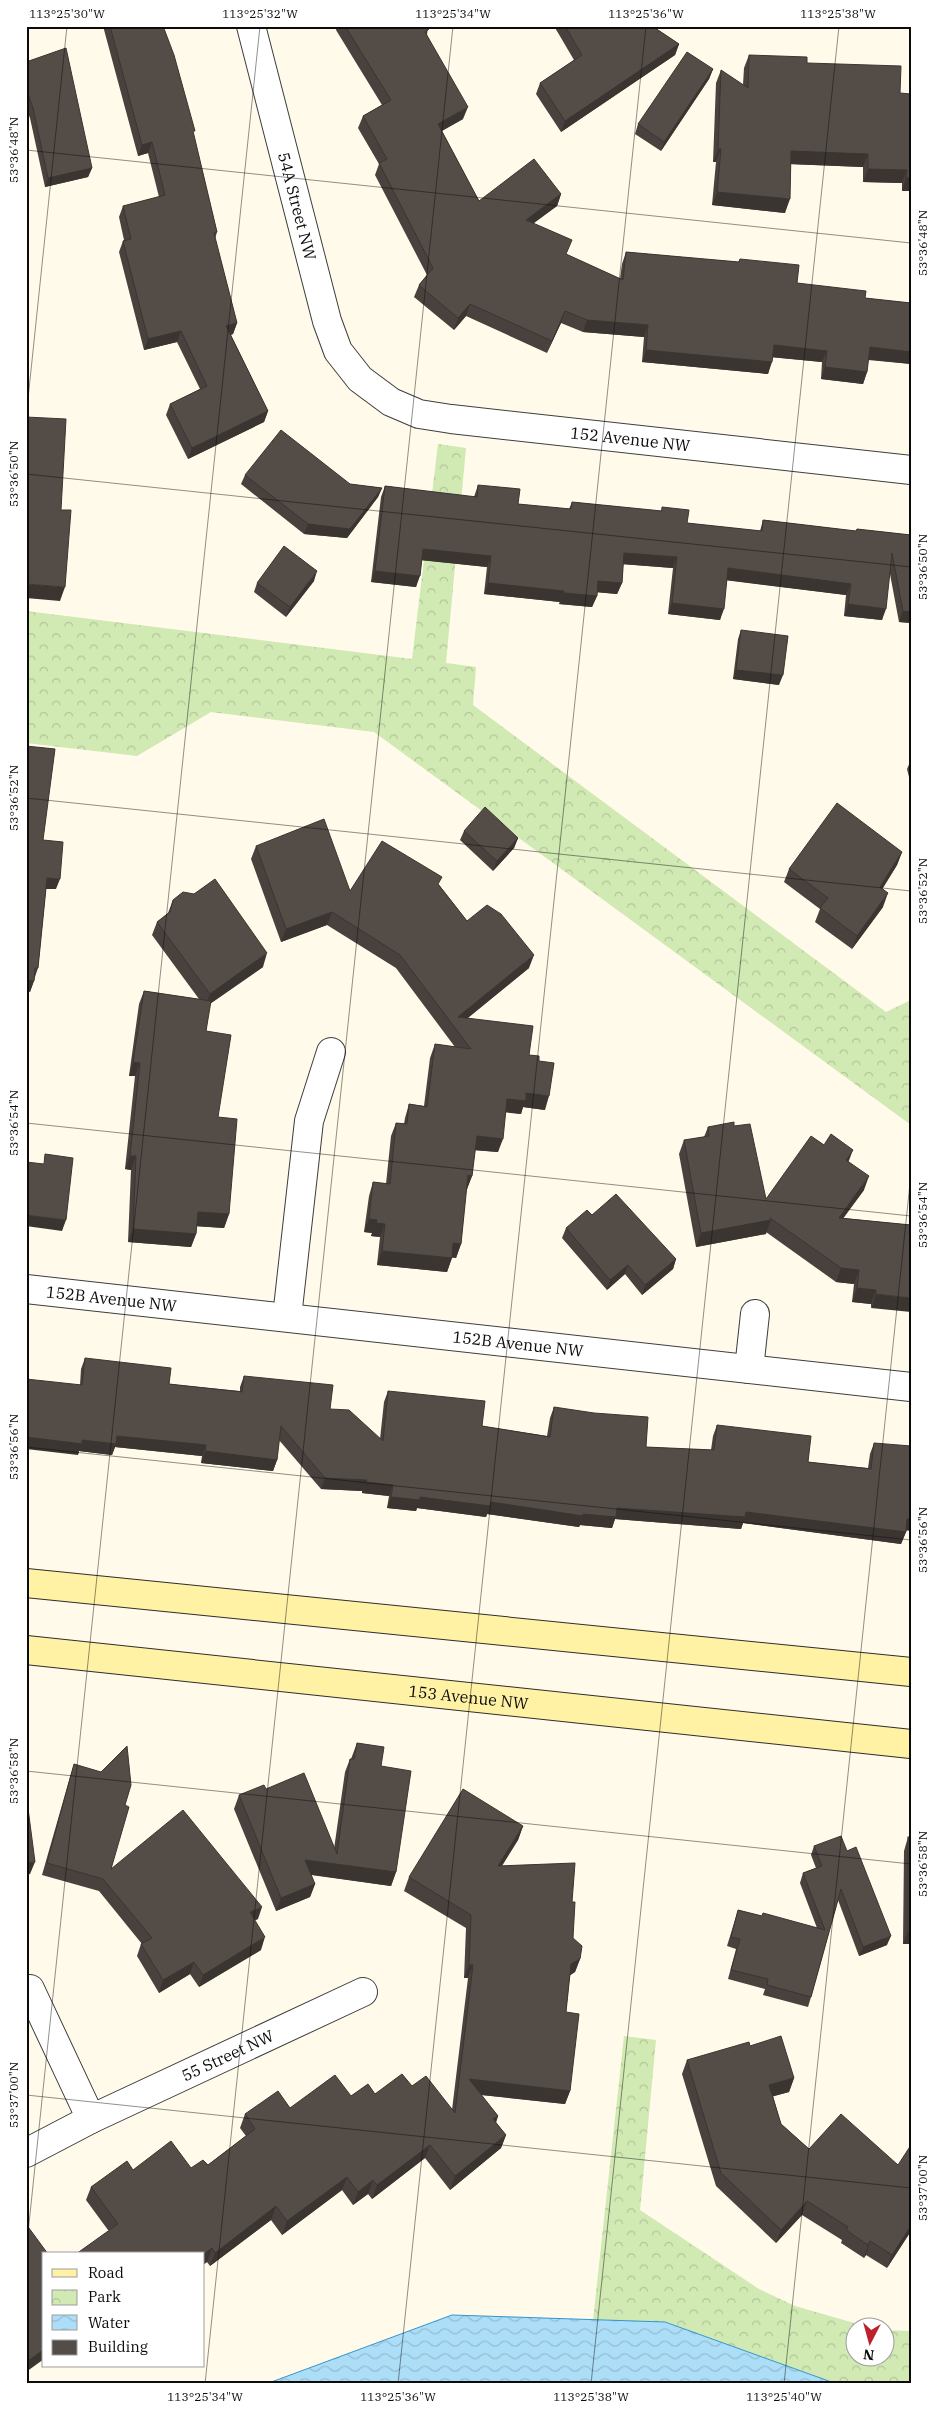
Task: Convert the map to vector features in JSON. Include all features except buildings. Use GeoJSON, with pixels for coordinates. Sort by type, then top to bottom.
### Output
{"type":"FeatureCollection","features":[{"type":"Feature","properties":{"kind":"main road"},"geometry":{"type":"LineString","coordinates":[[26,1583],[911,1672]]}},
{"type":"Feature","properties":{"kind":"main road","name":"153 Avenue NW"},"geometry":{"type":"LineString","coordinates":[[26,1650],[911,1744]]}},
{"type":"Feature","properties":{"kind":"street","name":"54A Street NW"},"geometry":{"type":"LineString","coordinates":[[251,26],[326,321],[338,351],[360,379]]}},
{"type":"Feature","properties":{"kind":"street","name":"152 Avenue NW"},"geometry":{"type":"LineString","coordinates":[[360,379],[391,402],[427,415],[911,470]]}},
{"type":"Feature","properties":{"kind":"street"},"geometry":{"type":"LineString","coordinates":[[287,1318],[309,1121],[330,1052]]}},
{"type":"Feature","properties":{"kind":"street","name":"152B Avenue NW"},"geometry":{"type":"LineString","coordinates":[[26,1289],[911,1387]]}},
{"type":"Feature","properties":{"kind":"street"},"geometry":{"type":"LineString","coordinates":[[750,1369],[755,1314]]}},
{"type":"Feature","properties":{"kind":"street"},"geometry":{"type":"LineString","coordinates":[[30,1989],[91,2119]]}},
{"type":"Feature","properties":{"kind":"street","name":"55 Street NW"},"geometry":{"type":"LineString","coordinates":[[26,2153],[91,2119],[363,1992]]}},
{"type":"Feature","properties":{"kind":"green space"},"geometry":{"type":"Polygon","coordinates":[[[438,444],[466,448],[446,663],[476,667],[473,705],[886,1012],[911,1000],[911,1125],[374,732],[211,712],[137,756],[26,743],[26,611],[412,659],[438,444]]]}},
{"type":"Feature","properties":{"kind":"green space"},"geometry":{"type":"Polygon","coordinates":[[[624,2036],[656,2040],[640,2210],[759,2289],[795,2306],[844,2320],[844,2368],[894,2368],[894,2330],[911,2331],[911,2384],[837,2384],[665,2322],[593,2320],[624,2036]]]}},
{"type":"Feature","properties":{"kind":"water"},"geometry":{"type":"Polygon","coordinates":[[[452,2315],[665,2322],[837,2384],[266,2384],[452,2315]]]}}]}
